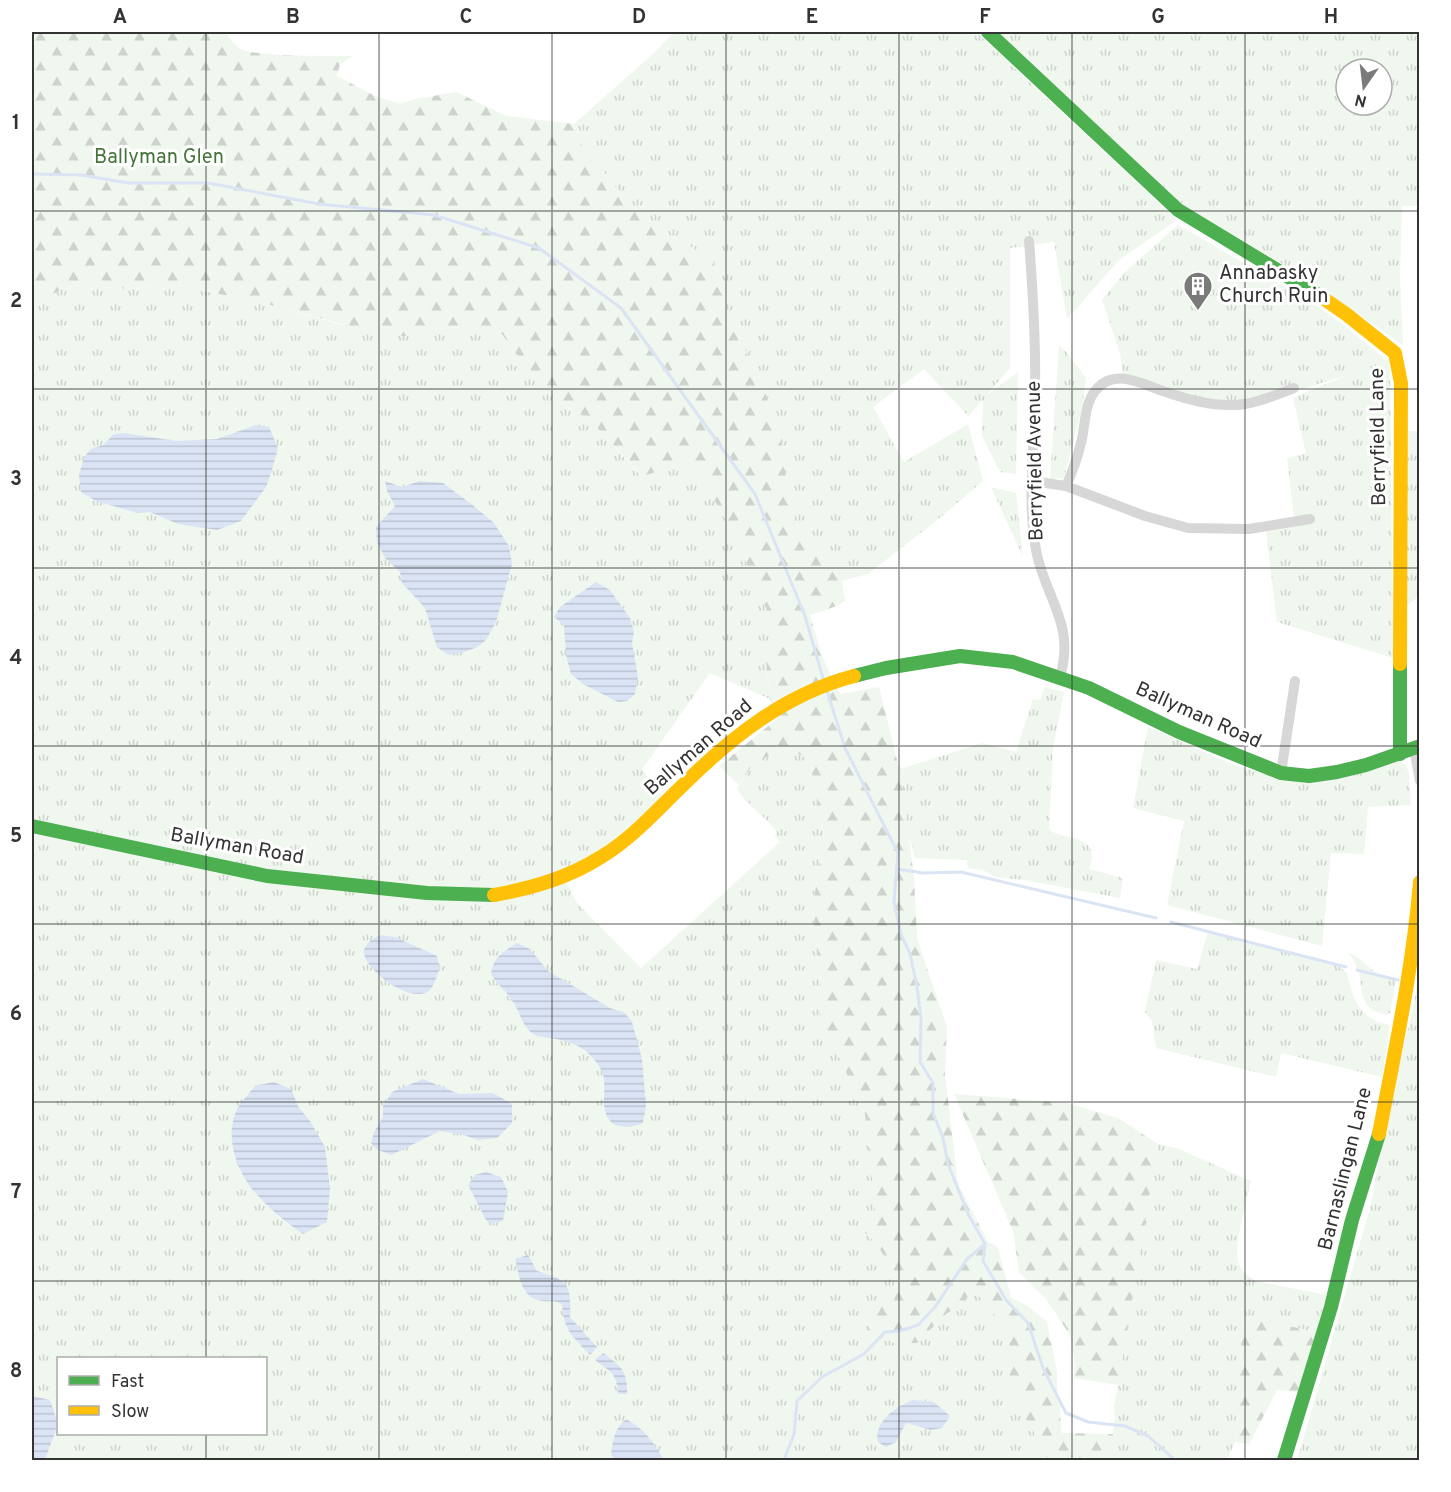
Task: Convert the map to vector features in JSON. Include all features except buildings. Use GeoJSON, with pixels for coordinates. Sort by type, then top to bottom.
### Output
{"type":"FeatureCollection","features":[{"type":"Feature","properties":{"kind":"street","name":"Berryfield Lane"},"geometry":{"type":"LineString","coordinates":[[988,32],[1178,210],[1305,286],[1346,314],[1395,353],[1401,383],[1400,754]]}},
{"type":"Feature","properties":{"kind":"street","name":"Berryfield Avenue"},"geometry":{"type":"LineString","coordinates":[[1029,241],[1035,396],[1033,509],[1037,555],[1061,622],[1066,645],[1060,677]]}},
{"type":"Feature","properties":{"kind":"street"},"geometry":{"type":"LineString","coordinates":[[1066,486],[1074,468],[1089,403],[1093,392],[1102,382],[1125,378],[1185,398],[1231,406],[1262,400],[1294,388]]}},
{"type":"Feature","properties":{"kind":"street"},"geometry":{"type":"LineString","coordinates":[[1032,481],[1066,486],[1145,516],[1188,528],[1249,529],[1310,519]]}},
{"type":"Feature","properties":{"kind":"street","name":"Ballyman Road"},"geometry":{"type":"LineString","coordinates":[[32,826],[267,876],[427,893],[488,896],[527,889],[565,876],[602,857],[642,825],[698,770],[737,736],[772,711],[808,691],[886,668],[960,656],[1013,662],[1060,677],[1089,688],[1179,732],[1281,773],[1309,776],[1337,772],[1366,765],[1417,747]]}},
{"type":"Feature","properties":{"kind":"street"},"geometry":{"type":"LineString","coordinates":[[1281,773],[1295,681]]}},
{"type":"Feature","properties":{"kind":"street"},"geometry":{"type":"LineString","coordinates":[[1417,747],[1419,781]]}},
{"type":"Feature","properties":{"kind":"street","name":"Barnaslingan Lane"},"geometry":{"type":"LineString","coordinates":[[1284,1461],[1328,1317],[1352,1220],[1377,1140],[1407,990],[1417,920],[1419,882]]}},
{"type":"Feature","properties":{"kind":"green space","name":"Ballyman Glen"},"geometry":{"type":"Polygon","coordinates":[[[32,32],[226,32],[236,45],[248,52],[353,56],[340,64],[337,76],[375,96],[400,104],[456,92],[507,116],[574,124],[580,143],[625,199],[659,230],[713,259],[732,327],[761,379],[782,447],[790,506],[805,543],[840,570],[845,601],[810,615],[826,665],[840,694],[879,687],[902,780],[914,877],[917,938],[947,1027],[945,1074],[958,1184],[988,1242],[998,1247],[1011,1298],[1028,1306],[1047,1322],[1057,1372],[1062,1433],[1113,1434],[1108,1460],[1041,1460],[1040,1442],[1024,1416],[1023,1407],[1009,1387],[1010,1369],[1006,1358],[1008,1331],[972,1288],[965,1302],[946,1314],[917,1343],[894,1343],[869,1332],[872,1305],[894,1304],[895,1272],[874,1241],[860,1228],[873,1232],[876,1216],[865,1114],[814,1001],[821,995],[813,906],[824,833],[809,759],[780,748],[751,767],[739,785],[719,766],[777,719],[770,699],[766,662],[780,640],[734,535],[693,462],[642,476],[589,419],[565,407],[558,397],[524,365],[502,334],[471,326],[437,329],[411,336],[387,336],[271,305],[172,284],[130,289],[71,285],[32,304],[34,252],[32,247],[32,32]]]}},
{"type":"Feature","properties":{"kind":"green space"},"geometry":{"type":"Polygon","coordinates":[[[674,32],[976,32],[1177,220],[1119,260],[1067,319],[1054,242],[1010,248],[1010,368],[986,396],[1018,372],[1016,474],[1000,472],[982,436],[983,400],[968,416],[924,369],[873,407],[904,462],[968,424],[983,481],[868,574],[841,581],[840,570],[805,543],[790,506],[782,447],[761,379],[732,327],[713,259],[659,230],[625,199],[580,143],[574,124],[653,54],[674,32]]]}},
{"type":"Feature","properties":{"kind":"green space"},"geometry":{"type":"Polygon","coordinates":[[[996,32],[1419,32],[1419,206],[1402,206],[1400,278],[1403,345],[1306,278],[1179,202],[996,32]]]}},
{"type":"Feature","properties":{"kind":"green space"},"geometry":{"type":"Polygon","coordinates":[[[1178,225],[1306,299],[1340,322],[1386,360],[1390,358],[1393,658],[1277,622],[1266,531],[1294,518],[1287,458],[1306,453],[1293,398],[1347,375],[1261,399],[1225,402],[1187,395],[1123,374],[1120,353],[1102,300],[1125,272],[1178,225]]]}},
{"type":"Feature","properties":{"kind":"green space"},"geometry":{"type":"Polygon","coordinates":[[[32,247],[34,252],[71,285],[130,289],[172,284],[271,305],[339,324],[411,336],[437,329],[471,326],[502,334],[524,365],[558,397],[565,407],[589,419],[641,476],[693,462],[734,535],[780,640],[766,664],[770,699],[710,673],[642,769],[664,798],[565,879],[577,903],[641,968],[780,842],[775,836],[777,832],[737,789],[751,767],[780,748],[809,759],[824,833],[813,906],[821,996],[814,1001],[865,1114],[876,1216],[874,1232],[861,1229],[874,1241],[895,1272],[894,1304],[870,1332],[968,1274],[1043,1368],[1061,1404],[1054,1460],[32,1460],[32,247]]]}},
{"type":"Feature","properties":{"kind":"green space"},"geometry":{"type":"Polygon","coordinates":[[[1059,345],[1086,378],[1082,408],[1064,478],[1050,479],[1059,345]]]}},
{"type":"Feature","properties":{"kind":"green space"},"geometry":{"type":"Polygon","coordinates":[[[1408,431],[1419,431],[1419,596],[1404,608],[1408,431]]]}},
{"type":"Feature","properties":{"kind":"green space"},"geometry":{"type":"Polygon","coordinates":[[[991,487],[1016,493],[1023,557],[991,487]]]}},
{"type":"Feature","properties":{"kind":"green space"},"geometry":{"type":"Polygon","coordinates":[[[1045,687],[1064,692],[1053,748],[1049,829],[1052,832],[1080,840],[1090,848],[1092,854],[1089,869],[1123,878],[1120,898],[1024,880],[995,877],[983,870],[968,868],[967,860],[915,858],[896,787],[885,769],[900,765],[901,769],[982,743],[1016,752],[1033,699],[1040,700],[1045,687]]]}},
{"type":"Feature","properties":{"kind":"green space"},"geometry":{"type":"Polygon","coordinates":[[[1148,727],[1229,763],[1279,779],[1399,761],[1405,764],[1409,773],[1411,805],[1368,807],[1364,854],[1331,853],[1322,946],[1167,905],[1184,821],[1133,808],[1148,727]]]}},
{"type":"Feature","properties":{"kind":"green space"},"geometry":{"type":"Polygon","coordinates":[[[1208,932],[1340,967],[1347,973],[1355,1000],[1365,1013],[1371,1019],[1390,1025],[1382,1077],[1281,1053],[1276,1077],[1156,1048],[1152,1021],[1145,1012],[1156,960],[1197,969],[1208,932]]]}},
{"type":"Feature","properties":{"kind":"green space"},"geometry":{"type":"Polygon","coordinates":[[[1348,953],[1356,956],[1376,973],[1396,981],[1390,1013],[1387,1015],[1377,1012],[1365,1002],[1359,973],[1348,953]]]}},
{"type":"Feature","properties":{"kind":"green space"},"geometry":{"type":"Polygon","coordinates":[[[1419,969],[1419,1460],[1297,1460],[1369,1212],[1396,1077],[1414,1004],[1419,969]]]}},
{"type":"Feature","properties":{"kind":"green space"},"geometry":{"type":"Polygon","coordinates":[[[954,1094],[1067,1103],[1118,1118],[1158,1144],[1118,1385],[1074,1378],[1075,1365],[1070,1335],[1046,1299],[1019,1272],[1013,1231],[954,1094]]]}},
{"type":"Feature","properties":{"kind":"green space"},"geometry":{"type":"Polygon","coordinates":[[[1158,1144],[1179,1149],[1251,1181],[1237,1253],[1238,1261],[1245,1273],[1256,1281],[1326,1295],[1316,1332],[1243,1317],[1235,1442],[1227,1460],[1108,1460],[1115,1418],[1114,1407],[1158,1144]]]}},
{"type":"Feature","properties":{"kind":"green space"},"geometry":{"type":"Polygon","coordinates":[[[1243,1316],[1316,1332],[1298,1392],[1277,1390],[1249,1444],[1235,1442],[1243,1316]]]}},
{"type":"Feature","properties":{"kind":"water"},"geometry":{"type":"Polygon","coordinates":[[[256,425],[269,427],[278,448],[266,487],[241,521],[217,530],[178,524],[150,512],[137,513],[96,501],[81,492],[79,475],[84,457],[91,449],[103,445],[114,434],[124,433],[176,441],[217,439],[256,425]]]}},
{"type":"Feature","properties":{"kind":"water"},"geometry":{"type":"Polygon","coordinates":[[[385,481],[402,487],[420,481],[443,483],[494,523],[509,546],[512,564],[496,622],[486,640],[477,647],[448,655],[437,647],[425,608],[402,583],[400,572],[385,558],[377,542],[376,527],[395,506],[387,491],[385,481]]]}},
{"type":"Feature","properties":{"kind":"water"},"geometry":{"type":"Polygon","coordinates":[[[596,582],[610,590],[630,618],[634,632],[632,643],[638,677],[635,694],[627,701],[618,702],[583,684],[571,674],[566,655],[564,625],[554,617],[560,607],[596,582]]]}},
{"type":"Feature","properties":{"kind":"water"},"geometry":{"type":"Polygon","coordinates":[[[380,935],[395,937],[437,956],[440,968],[431,989],[423,994],[413,994],[402,990],[390,984],[371,967],[364,951],[370,942],[380,935]]]}},
{"type":"Feature","properties":{"kind":"water"},"geometry":{"type":"Polygon","coordinates":[[[517,943],[530,949],[548,971],[610,1008],[625,1013],[632,1022],[642,1059],[646,1105],[643,1123],[623,1127],[612,1122],[605,1111],[602,1072],[592,1057],[582,1048],[570,1043],[537,1036],[524,1024],[509,996],[491,974],[496,959],[517,943]]]}},
{"type":"Feature","properties":{"kind":"water"},"geometry":{"type":"Polygon","coordinates":[[[423,1079],[459,1094],[493,1093],[512,1104],[512,1123],[497,1138],[478,1140],[440,1131],[391,1155],[376,1149],[371,1143],[374,1132],[383,1117],[383,1106],[392,1092],[423,1079]]]}},
{"type":"Feature","properties":{"kind":"water"},"geometry":{"type":"Polygon","coordinates":[[[274,1082],[291,1089],[299,1108],[310,1121],[325,1147],[330,1189],[327,1222],[303,1234],[274,1212],[249,1185],[234,1152],[232,1128],[239,1106],[256,1086],[274,1082]]]}},
{"type":"Feature","properties":{"kind":"water"},"geometry":{"type":"Polygon","coordinates":[[[486,1172],[501,1177],[508,1192],[503,1221],[492,1224],[486,1220],[468,1185],[475,1175],[486,1172]]]}},
{"type":"Feature","properties":{"kind":"water"},"geometry":{"type":"Polygon","coordinates":[[[528,1255],[537,1271],[556,1278],[566,1285],[570,1297],[570,1317],[597,1347],[590,1355],[567,1327],[562,1304],[538,1300],[527,1294],[519,1277],[515,1259],[528,1255]]]}},
{"type":"Feature","properties":{"kind":"water"},"geometry":{"type":"Polygon","coordinates":[[[603,1353],[625,1374],[627,1394],[618,1394],[614,1377],[609,1370],[595,1360],[603,1353]]]}},
{"type":"Feature","properties":{"kind":"water"},"geometry":{"type":"Polygon","coordinates":[[[32,1396],[50,1400],[57,1427],[45,1460],[32,1460],[32,1396]]]}},
{"type":"Feature","properties":{"kind":"water"},"geometry":{"type":"Polygon","coordinates":[[[913,1400],[934,1402],[950,1416],[942,1428],[931,1430],[906,1423],[896,1442],[886,1447],[878,1442],[879,1428],[888,1416],[900,1406],[913,1400]]]}},
{"type":"Feature","properties":{"kind":"water"},"geometry":{"type":"Polygon","coordinates":[[[626,1419],[648,1436],[664,1460],[616,1460],[611,1455],[613,1440],[626,1419]]]}},
{"type":"Feature","properties":{"kind":"waterway"},"geometry":{"type":"LineString","coordinates":[[32,174],[81,175],[128,183],[208,183],[319,204],[434,215],[539,248],[621,308],[755,494],[805,616],[824,682]]}},
{"type":"Feature","properties":{"kind":"waterway"},"geometry":{"type":"LineString","coordinates":[[827,691],[845,748],[898,853],[894,902],[901,934],[910,954],[917,987],[921,1019],[920,1062],[933,1083],[933,1113],[943,1138],[948,1164],[968,1214],[985,1244],[983,1261],[1006,1300],[1028,1323],[1043,1368],[1066,1413],[1088,1422],[1125,1426],[1148,1436],[1175,1460]]}},
{"type":"Feature","properties":{"kind":"waterway"},"geometry":{"type":"LineString","coordinates":[[897,869],[923,873],[961,872],[1156,918]]}},
{"type":"Feature","properties":{"kind":"waterway"},"geometry":{"type":"LineString","coordinates":[[1171,922],[1346,967]]}},
{"type":"Feature","properties":{"kind":"waterway"},"geometry":{"type":"LineString","coordinates":[[1357,970],[1398,980]]}},
{"type":"Feature","properties":{"kind":"waterway"},"geometry":{"type":"LineString","coordinates":[[784,1460],[794,1434],[797,1401],[822,1377],[864,1354],[885,1332],[900,1331],[918,1325],[935,1307],[967,1259],[984,1245]]}},
{"type":"Feature","properties":{"kind":"traffic: fast"},"geometry":{"type":"LineString","coordinates":[[988,32],[1178,210],[1320,296]]}},
{"type":"Feature","properties":{"kind":"traffic: fast"},"geometry":{"type":"LineString","coordinates":[[854,676],[886,668],[960,656],[1013,662],[1089,688],[1179,732],[1281,773],[1309,776],[1337,772],[1366,765],[1420,746]]}},
{"type":"Feature","properties":{"kind":"traffic: fast"},"geometry":{"type":"LineString","coordinates":[[1400,664],[1400,754]]}},
{"type":"Feature","properties":{"kind":"traffic: fast"},"geometry":{"type":"LineString","coordinates":[[32,826],[267,876],[427,893],[494,895]]}},
{"type":"Feature","properties":{"kind":"traffic: fast"},"geometry":{"type":"LineString","coordinates":[[1284,1460],[1331,1307],[1352,1220],[1379,1134]]}},
{"type":"Feature","properties":{"kind":"traffic: slow"},"geometry":{"type":"LineString","coordinates":[[1320,296],[1395,353],[1401,383],[1400,664]]}},
{"type":"Feature","properties":{"kind":"traffic: slow"},"geometry":{"type":"LineString","coordinates":[[494,895],[549,881],[576,871],[601,857],[633,834],[739,735],[782,706],[805,694],[854,676]]}},
{"type":"Feature","properties":{"kind":"traffic: slow"},"geometry":{"type":"LineString","coordinates":[[1379,1134],[1408,977],[1420,882]]}},
{"type":"Feature","properties":{"kind":"place","name":"Annabasky Church Ruin"},"geometry":{"type":"Point","coordinates":[1198,312]}}]}
